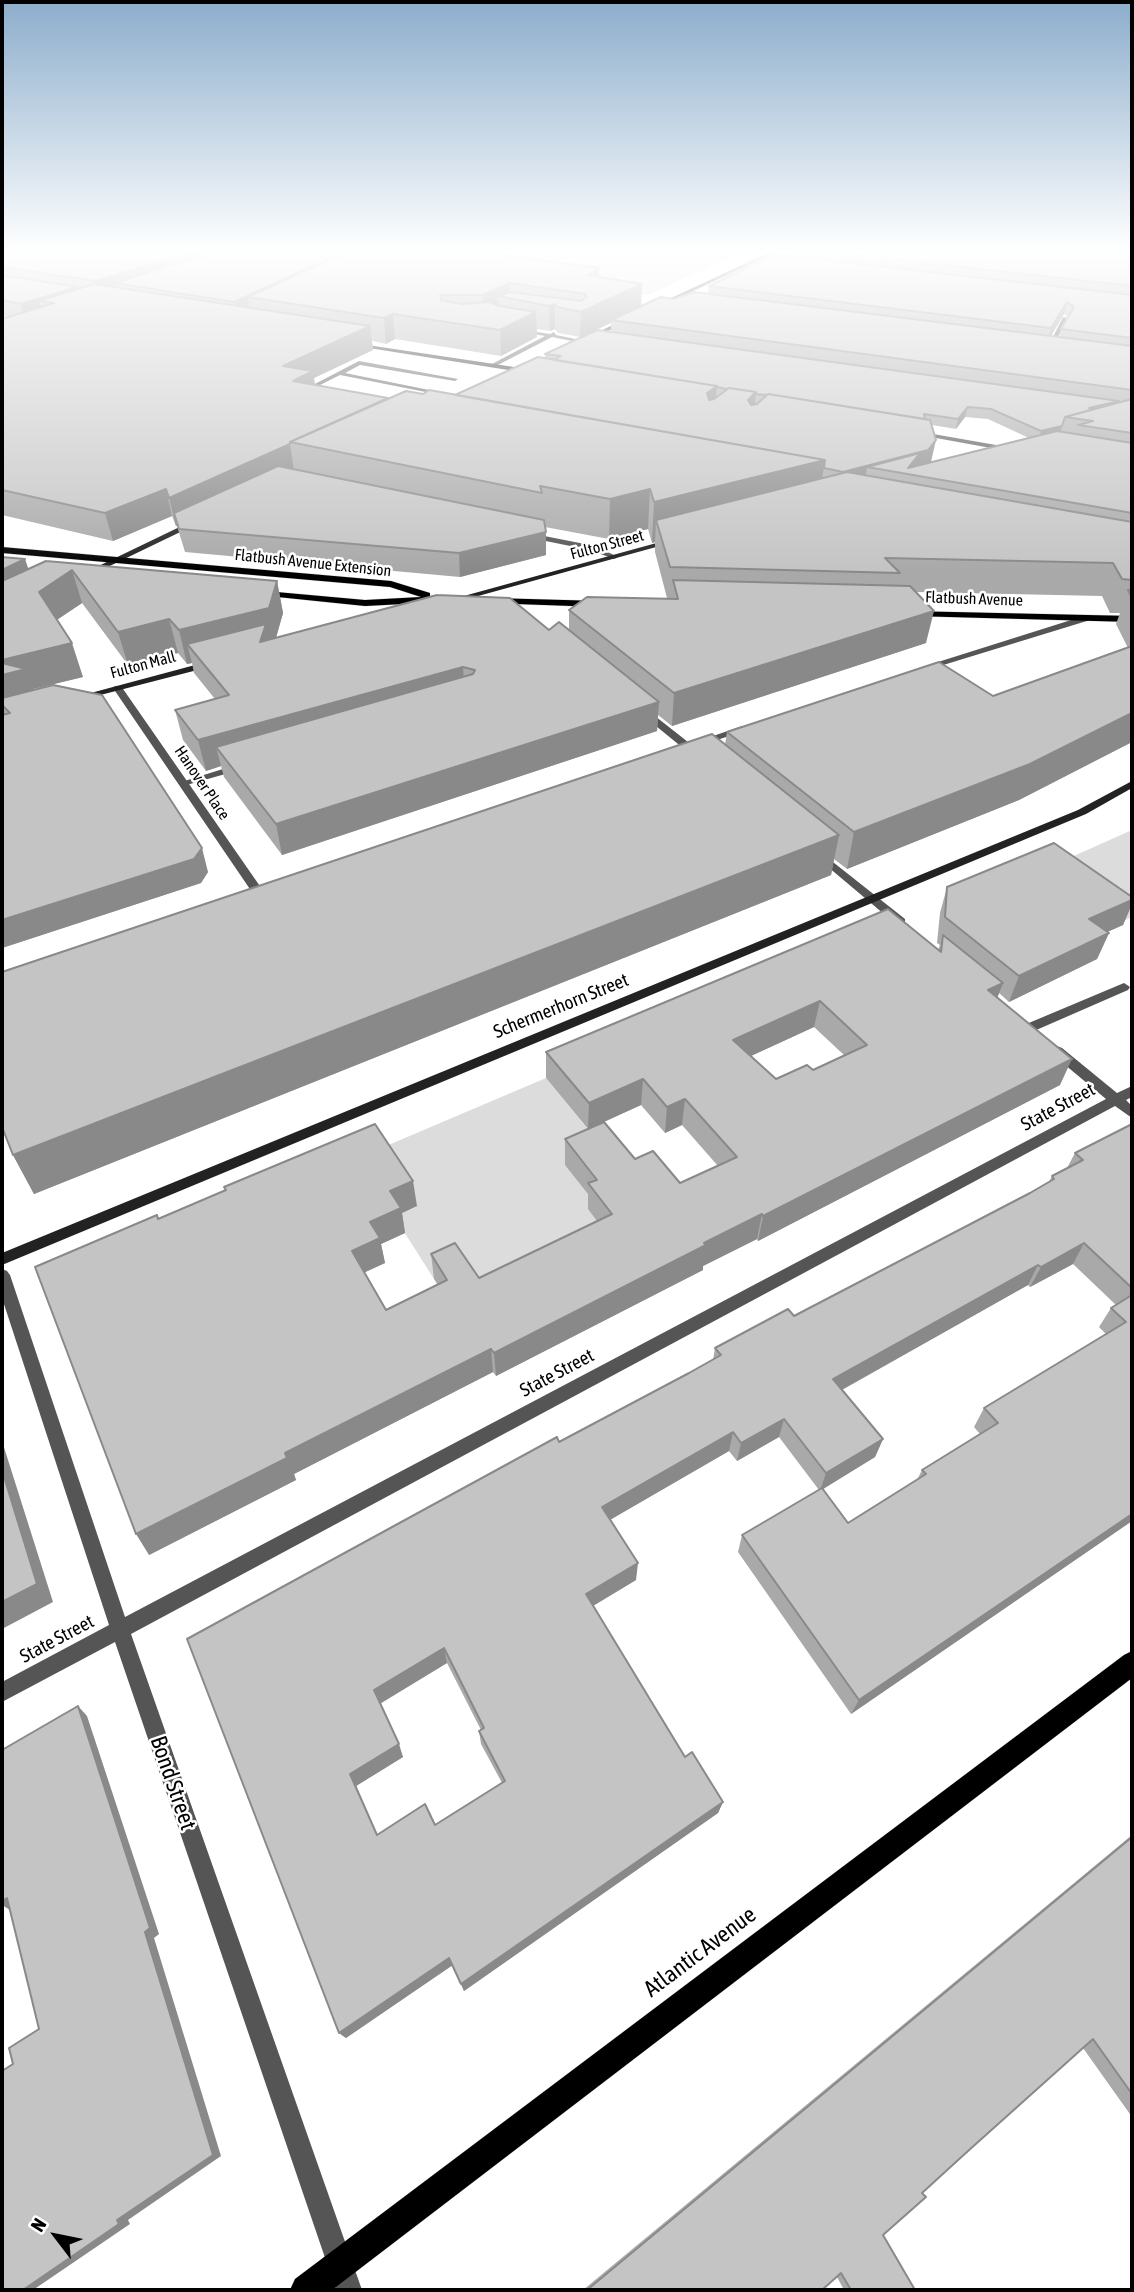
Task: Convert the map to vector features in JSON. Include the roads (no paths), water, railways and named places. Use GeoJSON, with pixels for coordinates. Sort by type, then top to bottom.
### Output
{"type":"FeatureCollection","features":[{"type":"Feature","properties":{"kind":"main road"},"geometry":{"type":"LineString","coordinates":[[437,357],[492,366],[528,368],[511,374]]}},
{"type":"Feature","properties":{"kind":"main road"},"geometry":{"type":"LineString","coordinates":[[450,403],[474,392]]}},
{"type":"Feature","properties":{"kind":"main road"},"geometry":{"type":"LineString","coordinates":[[1001,457],[1022,452]]}},
{"type":"Feature","properties":{"kind":"main road"},"geometry":{"type":"LineString","coordinates":[[76,578],[205,518]]}},
{"type":"Feature","properties":{"kind":"main road","name":"Fulton Street"},"geometry":{"type":"LineString","coordinates":[[454,599],[689,537]]}},
{"type":"Feature","properties":{"kind":"main road","name":"Flatbush Avenue Extension"},"geometry":{"type":"LineString","coordinates":[[2,550],[391,584],[437,598]]}},
{"type":"Feature","properties":{"kind":"main road"},"geometry":{"type":"LineString","coordinates":[[76,578],[107,579]]}},
{"type":"Feature","properties":{"kind":"main road","name":"Flatbush Avenue Extension"},"geometry":{"type":"LineString","coordinates":[[240,590],[365,603],[437,598]]}},
{"type":"Feature","properties":{"kind":"main road"},"geometry":{"type":"LineString","coordinates":[[437,598],[606,604]]}},
{"type":"Feature","properties":{"kind":"main road"},"geometry":{"type":"LineString","coordinates":[[414,611],[454,599]]}},
{"type":"Feature","properties":{"kind":"main road","name":"Flatbush Avenue"},"geometry":{"type":"LineString","coordinates":[[893,613],[1132,619]]}},
{"type":"Feature","properties":{"kind":"main road","name":"Fulton Mall"},"geometry":{"type":"LineString","coordinates":[[66,701],[219,662]]}},
{"type":"Feature","properties":{"kind":"main road","name":"Schermerhorn Street"},"geometry":{"type":"LineString","coordinates":[[2,1258],[1082,812],[1132,783]]}},
{"type":"Feature","properties":{"kind":"main road","name":"Atlantic Avenue"},"geometry":{"type":"LineString","coordinates":[[306,2290],[345,2277],[1132,1664]]}},
{"type":"Feature","properties":{"kind":"street"},"geometry":{"type":"LineString","coordinates":[[492,366],[510,357]]}},
{"type":"Feature","properties":{"kind":"street"},"geometry":{"type":"LineString","coordinates":[[339,391],[314,386],[359,363],[456,379]]}},
{"type":"Feature","properties":{"kind":"street"},"geometry":{"type":"LineString","coordinates":[[338,373],[461,398]]}},
{"type":"Feature","properties":{"kind":"street"},"geometry":{"type":"LineString","coordinates":[[418,398],[429,397],[450,403]]}},
{"type":"Feature","properties":{"kind":"street"},"geometry":{"type":"LineString","coordinates":[[913,433],[1022,452]]}},
{"type":"Feature","properties":{"kind":"street"},"geometry":{"type":"LineString","coordinates":[[524,534],[592,548],[614,557]]}},
{"type":"Feature","properties":{"kind":"street"},"geometry":{"type":"LineString","coordinates":[[509,601],[527,615]]}},
{"type":"Feature","properties":{"kind":"street"},"geometry":{"type":"LineString","coordinates":[[908,673],[1087,618]]}},
{"type":"Feature","properties":{"kind":"street","name":"Hanover Place"},"geometry":{"type":"LineString","coordinates":[[118,688],[256,897],[273,891]]}},
{"type":"Feature","properties":{"kind":"street"},"geometry":{"type":"LineString","coordinates":[[637,706],[682,749],[711,766]]}},
{"type":"Feature","properties":{"kind":"street"},"geometry":{"type":"LineString","coordinates":[[682,749],[757,724]]}},
{"type":"Feature","properties":{"kind":"street"},"geometry":{"type":"LineString","coordinates":[[183,783],[257,762]]}},
{"type":"Feature","properties":{"kind":"street"},"geometry":{"type":"LineString","coordinates":[[804,842],[912,930]]}},
{"type":"Feature","properties":{"kind":"street"},"geometry":{"type":"LineString","coordinates":[[1124,987],[1034,1032],[1132,1113]]}},
{"type":"Feature","properties":{"kind":"street","name":"State Street"},"geometry":{"type":"LineString","coordinates":[[2,1692],[1132,1091]]}},
{"type":"Feature","properties":{"kind":"street","name":"Bond Street"},"geometry":{"type":"LineString","coordinates":[[2,1275],[120,1630],[345,2277]]}}]}
